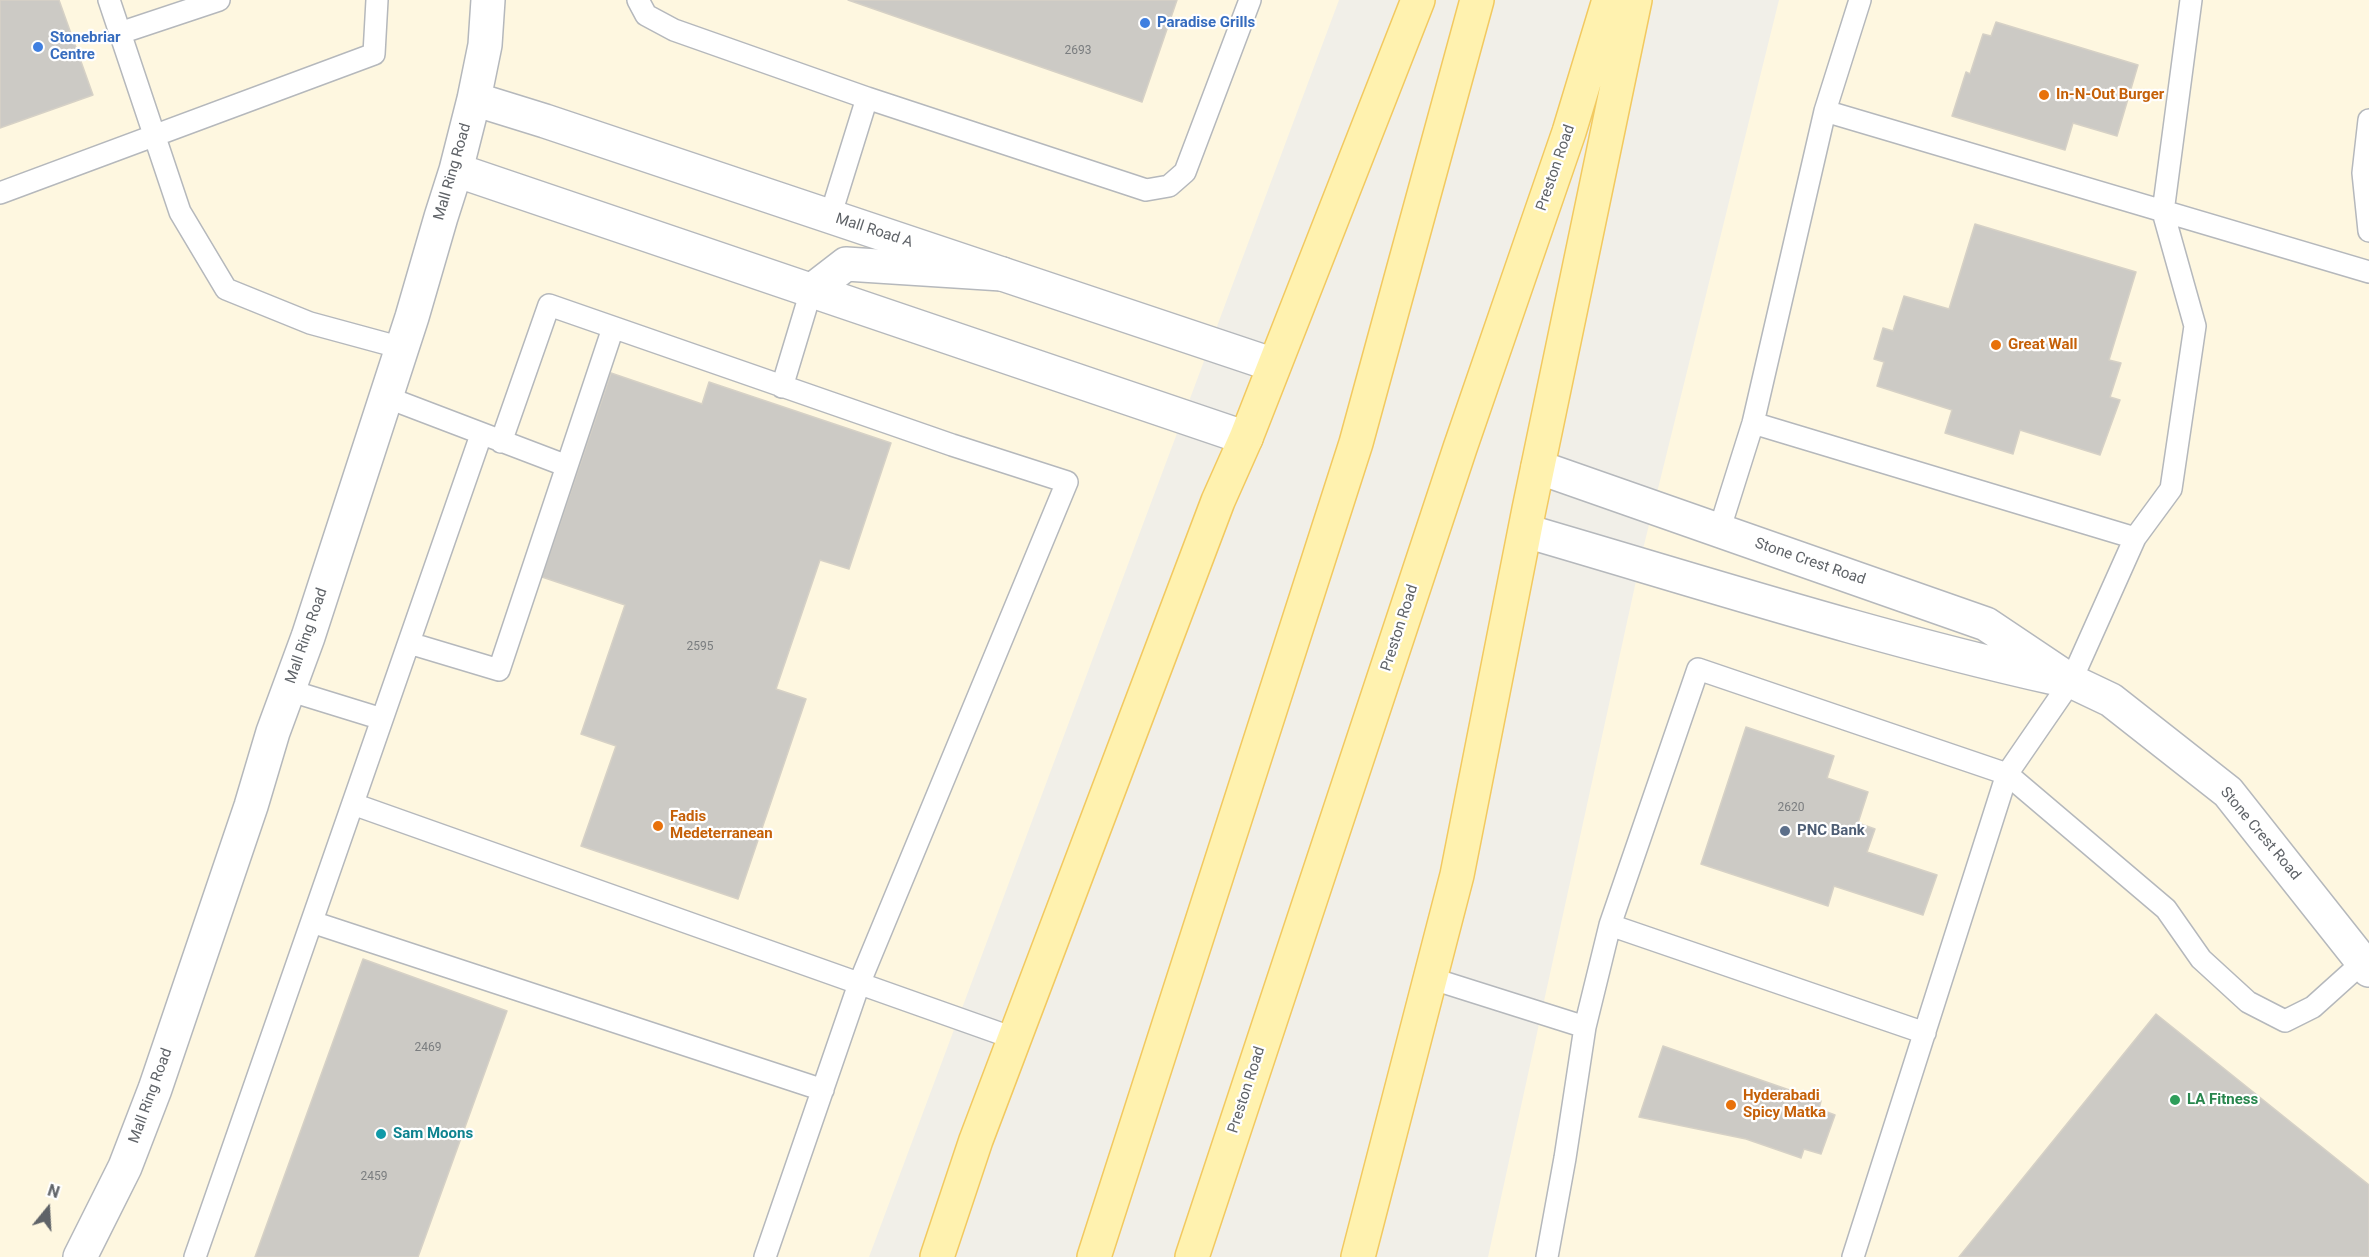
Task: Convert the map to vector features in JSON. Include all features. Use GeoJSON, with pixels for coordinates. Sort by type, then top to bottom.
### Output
{"type":"FeatureCollection","features":[{"type":"Feature","properties":{"kind":"main road"},"geometry":{"type":"LineString","coordinates":[[937,1257],[976,1140],[1016,1040],[1218,501],[1246,438],[1418,0]]}},
{"type":"Feature","properties":{"kind":"main road"},"geometry":{"type":"LineString","coordinates":[[1094,1257],[1356,443],[1477,0]]}},
{"type":"Feature","properties":{"kind":"main road","name":"Preston Road"},"geometry":{"type":"LineString","coordinates":[[1192,1257],[1456,459],[1569,132],[1609,0]]}},
{"type":"Feature","properties":{"kind":"main road"},"geometry":{"type":"LineString","coordinates":[[1358,1257],[1457,874],[1538,467],[1635,0]]}},
{"type":"Feature","properties":{"kind":"street","name":"Mall Ring Road"},"geometry":{"type":"LineString","coordinates":[[80,1257],[125,1167],[155,1089],[288,690],[308,637],[402,348],[456,170],[474,99],[485,45],[488,0]]}},
{"type":"Feature","properties":{"kind":"street","name":"Mall Road A"},"geometry":{"type":"LineString","coordinates":[[474,99],[534,117],[1274,365]]}},
{"type":"Feature","properties":{"kind":"street"},"geometry":{"type":"LineString","coordinates":[[456,170],[1246,438]]}},
{"type":"Feature","properties":{"kind":"street"},"geometry":{"type":"LineString","coordinates":[[811,291],[846,264],[1002,274]]}},
{"type":"Feature","properties":{"kind":"street","name":"Stone Crest Road"},"geometry":{"type":"LineString","coordinates":[[1538,467],[1986,624],[2070,681],[2111,700],[2228,792],[2366,966]]}},
{"type":"Feature","properties":{"kind":"street","name":"Stone Crest Road"},"geometry":{"type":"LineString","coordinates":[[1526,531],[1890,637],[1976,660],[2070,681]]}},
{"type":"Feature","properties":{"kind":"lane"},"geometry":{"type":"LineString","coordinates":[[109,0],[180,212],[226,289],[310,323],[402,348]]}},
{"type":"Feature","properties":{"kind":"lane"},"geometry":{"type":"LineString","coordinates":[[120,33],[219,0]]}},
{"type":"Feature","properties":{"kind":"lane"},"geometry":{"type":"LineString","coordinates":[[0,193],[374,54],[377,0]]}},
{"type":"Feature","properties":{"kind":"lane"},"geometry":{"type":"LineString","coordinates":[[638,0],[646,15],[674,30],[867,98],[1146,189],[1170,186],[1185,172],[1250,0]]}},
{"type":"Feature","properties":{"kind":"lane"},"geometry":{"type":"LineString","coordinates":[[1719,531],[1753,423],[1825,111],[1860,0]]}},
{"type":"Feature","properties":{"kind":"lane"},"geometry":{"type":"LineString","coordinates":[[1853,1257],[2007,774],[2070,681],[2135,538],[2172,489],[2195,326],[2163,212],[2191,0]]}},
{"type":"Feature","properties":{"kind":"lane"},"geometry":{"type":"LineString","coordinates":[[830,217],[867,98]]}},
{"type":"Feature","properties":{"kind":"lane"},"geometry":{"type":"LineString","coordinates":[[1825,111],[2369,272]]}},
{"type":"Feature","properties":{"kind":"lane"},"geometry":{"type":"LineString","coordinates":[[2369,120],[2363,172],[2369,231]]}},
{"type":"Feature","properties":{"kind":"lane"},"geometry":{"type":"LineString","coordinates":[[782,387],[811,291]]}},
{"type":"Feature","properties":{"kind":"lane"},"geometry":{"type":"LineString","coordinates":[[501,442],[549,305],[782,387],[1067,482],[859,984],[765,1257]]}},
{"type":"Feature","properties":{"kind":"lane"},"geometry":{"type":"LineString","coordinates":[[409,642],[499,670],[613,328]]}},
{"type":"Feature","properties":{"kind":"lane"},"geometry":{"type":"LineString","coordinates":[[386,397],[567,466]]}},
{"type":"Feature","properties":{"kind":"lane"},"geometry":{"type":"LineString","coordinates":[[1753,423],[2135,538]]}},
{"type":"Feature","properties":{"kind":"lane"},"geometry":{"type":"LineString","coordinates":[[195,1257],[481,435]]}},
{"type":"Feature","properties":{"kind":"lane"},"geometry":{"type":"LineString","coordinates":[[1547,1257],[1585,1027],[1610,925],[1698,669],[2007,774],[2166,909],[2201,959],[2248,1002],[2285,1021],[2313,1007],[2366,966]]}},
{"type":"Feature","properties":{"kind":"lane"},"geometry":{"type":"LineString","coordinates":[[288,690],[382,719]]}},
{"type":"Feature","properties":{"kind":"lane"},"geometry":{"type":"LineString","coordinates":[[353,804],[1016,1040]]}},
{"type":"Feature","properties":{"kind":"lane"},"geometry":{"type":"LineString","coordinates":[[312,922],[823,1090]]}},
{"type":"Feature","properties":{"kind":"lane"},"geometry":{"type":"LineString","coordinates":[[1610,925],[1925,1033]]}},
{"type":"Feature","properties":{"kind":"lane"},"geometry":{"type":"LineString","coordinates":[[1430,978],[1585,1027]]}},
{"type":"Feature","properties":{"kind":"shaded area"},"geometry":{"type":"Polygon","coordinates":[[[0,0],[1339,0],[869,1257],[0,1257],[0,0]]]}},
{"type":"Feature","properties":{"kind":"shaded area"},"geometry":{"type":"Polygon","coordinates":[[[1779,0],[2369,0],[2369,1257],[1488,1257],[1643,549],[1779,0]]]}},
{"type":"Feature","properties":{"kind":"building","name":"Stonebriar Centre"},"geometry":{"type":"Polygon","coordinates":[[[0,0],[59,0],[93,95],[0,128],[0,0]]]}},
{"type":"Feature","properties":{"kind":"building"},"geometry":{"type":"Polygon","coordinates":[[[848,0],[1177,0],[1142,102],[848,0]]]}},
{"type":"Feature","properties":{"kind":"building","name":"In-N-Out Burger"},"geometry":{"type":"Polygon","coordinates":[[[1996,22],[2138,65],[2117,136],[2073,123],[2065,150],[1952,116],[1966,72],[1970,74],[1983,34],[1991,36],[1996,22]]]}},
{"type":"Feature","properties":{"kind":"building","name":"Great Wall"},"geometry":{"type":"Polygon","coordinates":[[[1975,224],[2136,272],[2109,360],[2121,363],[2110,397],[2120,400],[2100,455],[2020,430],[2013,454],[1945,433],[1952,410],[1877,386],[1884,362],[1874,359],[1883,328],[1893,331],[1904,296],[1949,309],[1975,224]]]}},
{"type":"Feature","properties":{"kind":"building"},"geometry":{"type":"Polygon","coordinates":[[[611,373],[702,404],[709,382],[891,443],[849,569],[820,560],[776,689],[806,699],[738,899],[581,846],[616,746],[581,734],[625,605],[542,577],[611,373]]]}},
{"type":"Feature","properties":{"kind":"building"},"geometry":{"type":"Polygon","coordinates":[[[1746,727],[1834,756],[1827,778],[1868,792],[1858,823],[1875,829],[1867,852],[1937,875],[1923,915],[1834,886],[1828,906],[1701,864],[1746,727]]]}},
{"type":"Feature","properties":{"kind":"building","name":"Sam Moons"},"geometry":{"type":"Polygon","coordinates":[[[363,959],[507,1011],[418,1257],[255,1257],[363,959]]]}},
{"type":"Feature","properties":{"kind":"building","name":"LA Fitness"},"geometry":{"type":"Polygon","coordinates":[[[2156,1014],[2369,1185],[2369,1257],[1959,1257],[2156,1014]]]}},
{"type":"Feature","properties":{"kind":"building","name":"Hyderabadi Spicy Matka"},"geometry":{"type":"Polygon","coordinates":[[[1663,1046],[1821,1101],[1819,1109],[1835,1115],[1821,1154],[1804,1149],[1801,1158],[1746,1139],[1639,1117],[1663,1046]]]}},
{"type":"Feature","properties":{"kind":"place","name":"Paradise Grills"},"geometry":{"type":"Point","coordinates":[1145,23]}},
{"type":"Feature","properties":{"kind":"place","name":"Stonebriar Centre"},"geometry":{"type":"Point","coordinates":[38,47]}},
{"type":"Feature","properties":{"kind":"place","name":"In-N-Out Burger"},"geometry":{"type":"Point","coordinates":[2044,95]}},
{"type":"Feature","properties":{"kind":"place","name":"Great Wall"},"geometry":{"type":"Point","coordinates":[1996,345]}},
{"type":"Feature","properties":{"kind":"place","name":"Fadis Medeterranean"},"geometry":{"type":"Point","coordinates":[658,826]}},
{"type":"Feature","properties":{"kind":"place","name":"PNC Bank"},"geometry":{"type":"Point","coordinates":[1785,831]}},
{"type":"Feature","properties":{"kind":"place","name":"LA Fitness"},"geometry":{"type":"Point","coordinates":[2175,1100]}},
{"type":"Feature","properties":{"kind":"place","name":"Hyderabadi Spicy Matka"},"geometry":{"type":"Point","coordinates":[1731,1105]}},
{"type":"Feature","properties":{"kind":"place","name":"Sam Moons"},"geometry":{"type":"Point","coordinates":[381,1134]}}]}
